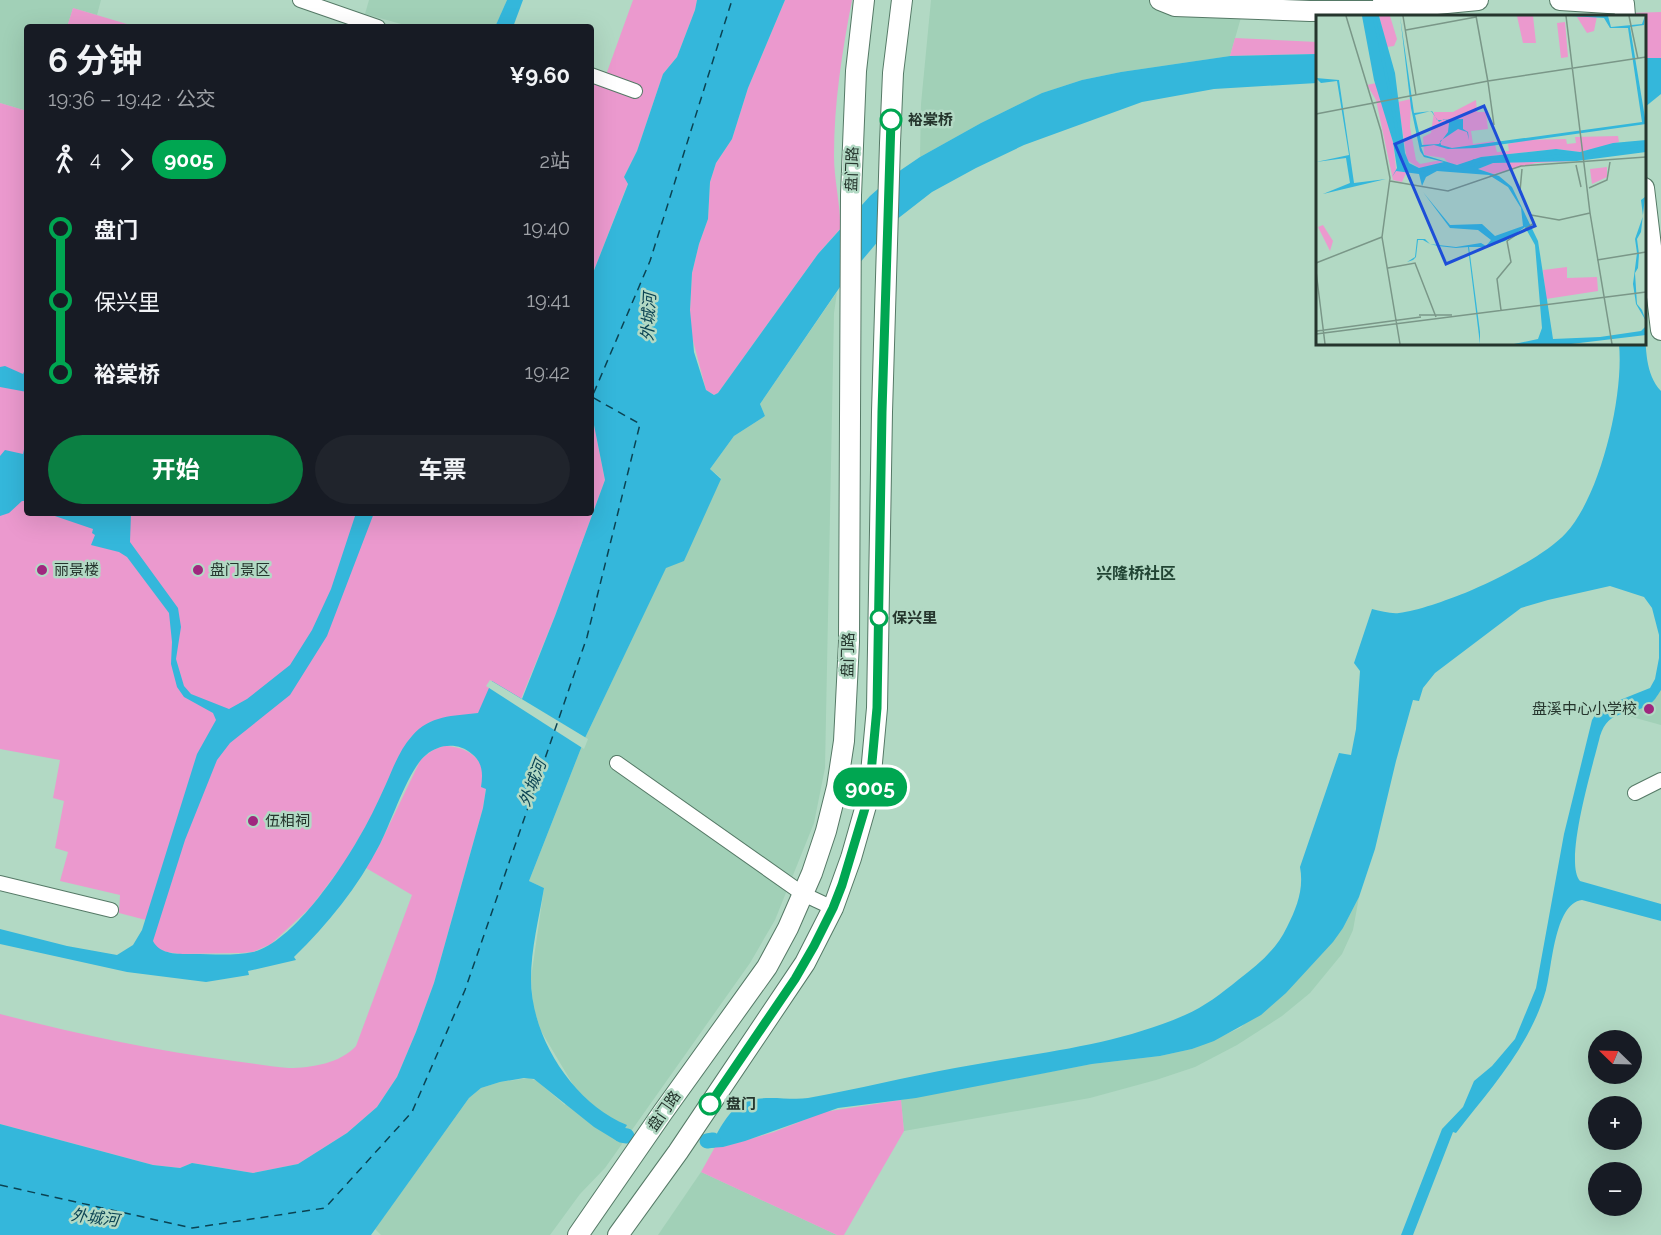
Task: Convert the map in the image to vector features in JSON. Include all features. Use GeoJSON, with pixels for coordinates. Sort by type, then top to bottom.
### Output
{"type":"FeatureCollection","features":[{"type":"Feature","properties":{"kind":"main road","name":"盘门路"},"geometry":{"type":"LineString","coordinates":[[578,1235],[767,967],[803,894],[832,810],[844,741],[849,642],[851,195],[856,71],[864,0]]}},
{"type":"Feature","properties":{"kind":"main road","name":"盘门路"},"geometry":{"type":"LineString","coordinates":[[618,1235],[678,1152],[795,979],[833,908],[867,804],[876,734],[890,143],[893,73],[902,0]]}},
{"type":"Feature","properties":{"kind":"main road"},"geometry":{"type":"LineString","coordinates":[[1160,0],[1175,6],[1209,2],[1254,10],[1363,10],[1478,0]]}},
{"type":"Feature","properties":{"kind":"main road"},"geometry":{"type":"LineString","coordinates":[[1560,0],[1624,10]]}},
{"type":"Feature","properties":{"kind":"main road"},"geometry":{"type":"LineString","coordinates":[[1646,205],[1661,330]]}},
{"type":"Feature","properties":{"kind":"street"},"geometry":{"type":"LineString","coordinates":[[300,0],[369,24]]}},
{"type":"Feature","properties":{"kind":"street"},"geometry":{"type":"LineString","coordinates":[[594,76],[635,91]]}},
{"type":"Feature","properties":{"kind":"street"},"geometry":{"type":"LineString","coordinates":[[617,763],[803,894],[833,908]]}},
{"type":"Feature","properties":{"kind":"street"},"geometry":{"type":"LineString","coordinates":[[1635,793],[1661,780]]}},
{"type":"Feature","properties":{"kind":"street"},"geometry":{"type":"LineString","coordinates":[[0,883],[111,909]]}},
{"type":"Feature","properties":{"kind":"shaded area"},"geometry":{"type":"Polygon","coordinates":[[[0,0],[101,0],[97,15],[73,8],[68,24],[24,24],[24,110],[0,103],[0,0]]]}},
{"type":"Feature","properties":{"kind":"shaded area"},"geometry":{"type":"Polygon","coordinates":[[[369,0],[507,0],[496,24],[401,24],[365,14],[369,0]]]}},
{"type":"Feature","properties":{"kind":"shaded area"},"geometry":{"type":"Polygon","coordinates":[[[633,0],[697,0],[677,57],[663,74],[637,151],[624,177],[628,183],[594,270],[594,84],[602,86],[633,0]]]}},
{"type":"Feature","properties":{"kind":"shaded area"},"geometry":{"type":"Polygon","coordinates":[[[785,0],[852,0],[839,78],[834,136],[834,165],[840,229],[818,254],[718,393],[714,395],[706,390],[691,333],[692,273],[708,219],[710,182],[716,163],[732,139],[748,88],[785,0]]]}},
{"type":"Feature","properties":{"kind":"shaded area"},"geometry":{"type":"Polygon","coordinates":[[[931,0],[1246,0],[1230,56],[1121,72],[1082,80],[1042,93],[920,157],[921,104],[931,0]]]}},
{"type":"Feature","properties":{"kind":"shaded area"},"geometry":{"type":"Polygon","coordinates":[[[73,8],[127,24],[68,24],[73,8]]]}},
{"type":"Feature","properties":{"kind":"shaded area"},"geometry":{"type":"Polygon","coordinates":[[[1661,12],[1661,58],[1646,58],[1646,15],[1567,15],[1661,12]]]}},
{"type":"Feature","properties":{"kind":"shaded area"},"geometry":{"type":"Polygon","coordinates":[[[1235,38],[1316,42],[1316,54],[1230,56],[1235,38]]]}},
{"type":"Feature","properties":{"kind":"shaded area","name":"盘门景区"},"geometry":{"type":"Polygon","coordinates":[[[0,103],[24,110],[24,516],[592,516],[521,699],[478,713],[430,722],[411,737],[371,817],[345,862],[311,907],[271,944],[253,952],[180,954],[166,952],[155,947],[146,920],[119,913],[120,895],[60,881],[68,852],[55,848],[64,801],[53,798],[60,760],[0,749],[0,103]]]}},
{"type":"Feature","properties":{"kind":"shaded area"},"geometry":{"type":"Polygon","coordinates":[[[837,292],[834,313],[825,768],[814,823],[775,920],[750,963],[605,1168],[580,1194],[550,1235],[381,1235],[375,1229],[469,1098],[481,1088],[500,1082],[529,1078],[537,1081],[565,1105],[575,1088],[541,1031],[533,1006],[531,978],[544,888],[529,881],[585,738],[666,567],[684,560],[721,478],[710,469],[734,436],[765,416],[760,404],[837,292]]]}},
{"type":"Feature","properties":{"kind":"shaded area","name":"盘门景区"},"geometry":{"type":"Polygon","coordinates":[[[594,425],[605,480],[594,510],[594,425]]]}},
{"type":"Feature","properties":{"kind":"shaded area","name":"盘溪中心小学校"},"geometry":{"type":"Polygon","coordinates":[[[1661,690],[1661,725],[1621,714],[1648,705],[1661,690]]]}},
{"type":"Feature","properties":{"kind":"shaded area"},"geometry":{"type":"Polygon","coordinates":[[[444,746],[462,749],[478,760],[483,774],[481,787],[486,788],[483,808],[434,983],[416,1032],[397,1077],[377,1107],[347,1133],[298,1164],[253,1173],[192,1163],[180,1168],[153,1165],[0,1124],[0,1014],[146,1047],[275,1067],[316,1066],[350,1052],[356,1046],[412,895],[366,868],[421,759],[433,750],[444,746]]]}},
{"type":"Feature","properties":{"kind":"shaded area"},"geometry":{"type":"Polygon","coordinates":[[[1359,897],[1353,930],[1342,954],[1310,993],[1282,1016],[1237,1045],[1195,1067],[1090,1098],[904,1131],[901,1100],[1092,1064],[1160,1056],[1192,1049],[1240,1028],[1318,958],[1343,928],[1359,897]]]}},
{"type":"Feature","properties":{"kind":"shaded area"},"geometry":{"type":"Polygon","coordinates":[[[901,1100],[904,1131],[844,1235],[837,1235],[701,1172],[715,1147],[723,1147],[774,1132],[824,1112],[901,1100]]]}},
{"type":"Feature","properties":{"kind":"shaded area"},"geometry":{"type":"Polygon","coordinates":[[[701,1172],[837,1235],[658,1235],[701,1172]]]}},
{"type":"Feature","properties":{"kind":"water"},"geometry":{"type":"Polygon","coordinates":[[[507,0],[523,0],[514,24],[496,24],[507,0]]]}},
{"type":"Feature","properties":{"kind":"water","name":"外城河"},"geometry":{"type":"Polygon","coordinates":[[[697,0],[785,0],[748,88],[732,139],[716,163],[710,182],[708,219],[692,273],[690,310],[694,352],[706,390],[714,395],[718,393],[818,254],[870,196],[895,174],[920,157],[981,123],[1042,93],[1082,80],[1230,56],[1316,54],[1316,83],[1214,89],[1142,102],[1024,145],[932,192],[896,220],[842,284],[760,404],[765,416],[734,436],[710,469],[721,479],[684,561],[666,568],[585,738],[529,881],[544,888],[531,968],[533,1001],[538,1023],[559,1066],[573,1084],[607,1115],[627,1125],[617,1141],[594,1127],[534,1079],[524,1078],[481,1088],[469,1098],[371,1235],[0,1235],[0,1124],[153,1165],[180,1168],[192,1163],[253,1173],[298,1164],[347,1133],[377,1107],[397,1077],[434,983],[483,808],[486,789],[481,787],[480,765],[467,750],[449,746],[431,751],[413,771],[371,860],[342,904],[294,957],[296,960],[248,971],[249,975],[206,982],[127,972],[0,944],[0,929],[67,946],[117,955],[133,945],[142,930],[197,754],[216,720],[213,713],[184,697],[177,687],[171,664],[172,642],[169,613],[127,557],[119,552],[91,545],[95,535],[92,533],[93,529],[55,516],[131,516],[130,542],[178,608],[181,627],[176,659],[184,686],[191,694],[229,709],[247,699],[290,665],[312,630],[331,589],[355,516],[373,516],[327,636],[290,695],[230,743],[217,760],[185,840],[153,941],[160,949],[182,954],[238,954],[253,952],[268,946],[298,922],[338,871],[369,820],[400,753],[419,729],[434,720],[478,713],[492,681],[522,699],[592,516],[594,516],[605,480],[594,425],[594,270],[628,184],[624,177],[637,151],[663,74],[677,57],[697,0]]]}},
{"type":"Feature","properties":{"kind":"water"},"geometry":{"type":"Polygon","coordinates":[[[1646,58],[1661,58],[1661,94],[1646,106],[1646,58]]]}},
{"type":"Feature","properties":{"kind":"water"},"geometry":{"type":"Polygon","coordinates":[[[1619,345],[1646,345],[1649,369],[1661,391],[1661,690],[1650,704],[1614,717],[1604,727],[1581,811],[1575,854],[1576,870],[1580,881],[1661,904],[1661,921],[1582,900],[1573,904],[1565,913],[1556,939],[1546,990],[1530,1030],[1496,1083],[1456,1133],[1453,1132],[1413,1235],[1401,1235],[1442,1129],[1463,1107],[1474,1081],[1492,1066],[1515,1039],[1536,988],[1564,834],[1592,720],[1605,706],[1650,688],[1655,679],[1659,658],[1659,635],[1652,608],[1644,597],[1610,586],[1521,608],[1435,673],[1423,688],[1419,701],[1413,700],[1375,849],[1359,897],[1333,942],[1286,993],[1261,1015],[1214,1041],[1192,1049],[1160,1056],[1092,1064],[916,1098],[838,1108],[745,1141],[709,1148],[731,1112],[749,1101],[765,1098],[808,1098],[1129,1035],[1199,1008],[1259,963],[1278,943],[1294,912],[1299,898],[1300,867],[1339,753],[1351,755],[1356,729],[1360,671],[1354,663],[1372,609],[1399,613],[1432,605],[1504,575],[1557,542],[1579,516],[1599,470],[1614,416],[1620,365],[1619,345]]]}},
{"type":"Feature","properties":{"kind":"water"},"geometry":{"type":"Polygon","coordinates":[[[5,366],[23,374],[24,372],[24,391],[0,387],[0,367],[5,366]]]}},
{"type":"Feature","properties":{"kind":"water"},"geometry":{"type":"Polygon","coordinates":[[[24,449],[24,501],[9,513],[0,516],[0,456],[5,450],[23,454],[24,449]]]}},
{"type":"Feature","properties":{"kind":"pier"},"geometry":{"type":"Polygon","coordinates":[[[490,680],[588,739],[584,749],[486,686],[490,680]]]}},
{"type":"Feature","properties":{"kind":"waterway"},"geometry":{"type":"LineString","coordinates":[[621,1135],[627,1136]]}},
{"type":"Feature","properties":{"kind":"waterway"},"geometry":{"type":"LineString","coordinates":[[707,1141],[713,1140]]}},
{"type":"Feature","properties":{"kind":"ferry route"},"geometry":{"type":"LineString","coordinates":[[594,392],[650,261],[732,0]]}},
{"type":"Feature","properties":{"kind":"ferry route"},"geometry":{"type":"LineString","coordinates":[[0,1185],[192,1228],[325,1208],[412,1112],[465,990],[587,637],[640,424],[594,398]]}},
{"type":"Feature","properties":{"kind":"bus line","name":"9005"},"geometry":{"type":"LineString","coordinates":[[710,1104],[795,979],[814,946],[842,885],[869,795],[877,708],[882,412],[891,120]]}},
{"type":"Feature","properties":{"kind":"place","name":"裕棠桥"},"geometry":{"type":"Point","coordinates":[891,120]}},
{"type":"Feature","properties":{"kind":"place","name":"丽景楼"},"geometry":{"type":"Point","coordinates":[42,570]}},
{"type":"Feature","properties":{"kind":"place","name":"盘门景区"},"geometry":{"type":"Point","coordinates":[198,570]}},
{"type":"Feature","properties":{"kind":"place","name":"保兴里"},"geometry":{"type":"Point","coordinates":[879,618]}},
{"type":"Feature","properties":{"kind":"place","name":"盘溪中心小学校"},"geometry":{"type":"Point","coordinates":[1649,709]}},
{"type":"Feature","properties":{"kind":"place","name":"伍相祠"},"geometry":{"type":"Point","coordinates":[253,821]}},
{"type":"Feature","properties":{"kind":"place","name":"盘门"},"geometry":{"type":"Point","coordinates":[710,1104]}},
{"type":"Feature","properties":{"kind":"district","name":"兴隆桥社区"},"geometry":{"type":"Point","coordinates":[1136,573]}}]}
